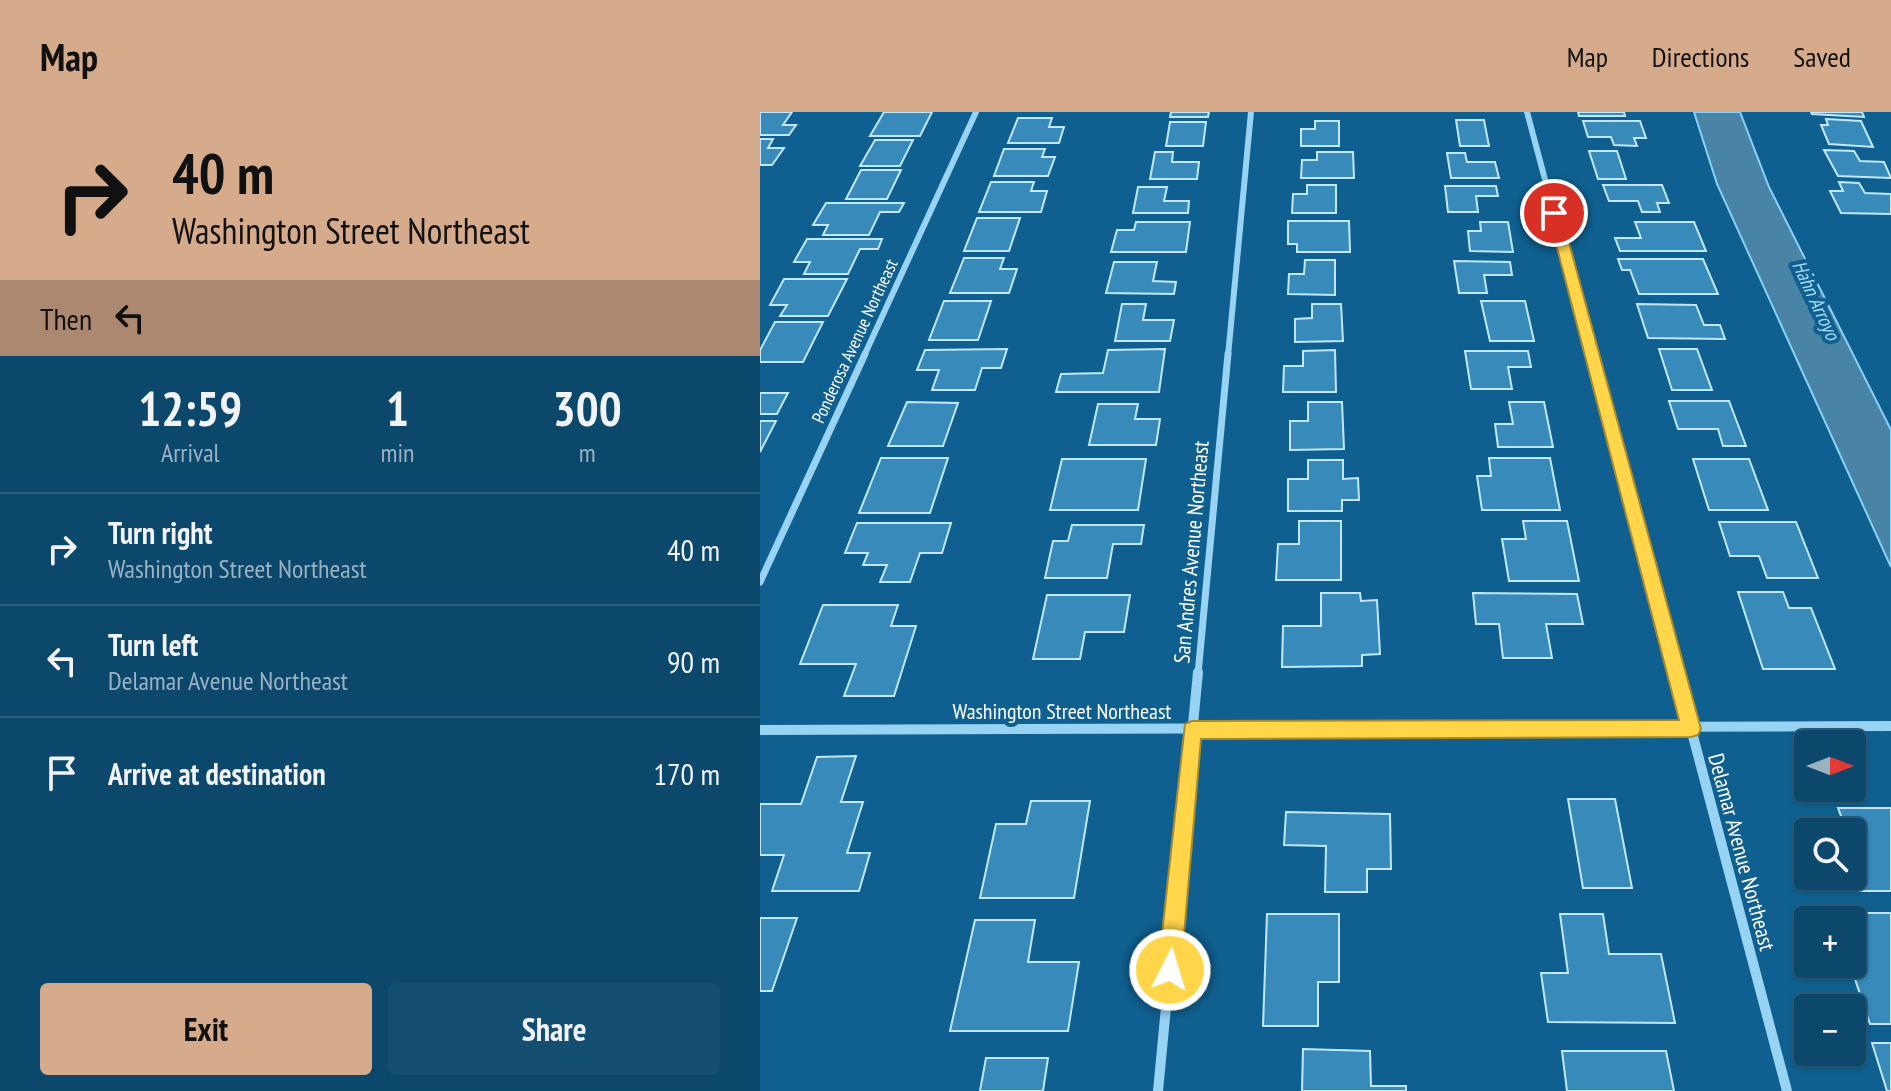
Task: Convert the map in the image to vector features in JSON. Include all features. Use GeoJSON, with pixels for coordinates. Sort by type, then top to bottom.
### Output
{"type":"FeatureCollection","features":[{"type":"Feature","properties":{"kind":"street","name":"Ponderosa Avenue Northeast"},"geometry":{"type":"LineString","coordinates":[[760,582],[976,112]]}},
{"type":"Feature","properties":{"kind":"street","name":"San Andres Avenue Northeast"},"geometry":{"type":"LineString","coordinates":[[1158,1091],[1251,112]]}},
{"type":"Feature","properties":{"kind":"street","name":"Delamar Avenue Northeast"},"geometry":{"type":"LineString","coordinates":[[1527,112],[1787,1091]]}},
{"type":"Feature","properties":{"kind":"street","name":"Washington Street Northeast"},"geometry":{"type":"LineString","coordinates":[[760,730],[1891,726]]}},
{"type":"Feature","properties":{"kind":"water","name":"Hahn Arroyo"},"geometry":{"type":"Polygon","coordinates":[[[1694,112],[1740,112],[1769,187],[1891,430],[1891,567],[1717,184],[1694,112]]]}},
{"type":"Feature","properties":{"kind":"building"},"geometry":{"type":"Polygon","coordinates":[[[760,112],[792,112],[783,125],[796,125],[789,135],[760,135],[760,112]]]}},
{"type":"Feature","properties":{"kind":"building"},"geometry":{"type":"Polygon","coordinates":[[[884,112],[932,112],[920,136],[870,136],[884,112]]]}},
{"type":"Feature","properties":{"kind":"building"},"geometry":{"type":"Polygon","coordinates":[[[1171,112],[1209,112],[1208,117],[1170,117],[1171,112]]]}},
{"type":"Feature","properties":{"kind":"building"},"geometry":{"type":"Polygon","coordinates":[[[1578,112],[1624,112],[1625,116],[1579,116],[1578,112]]]}},
{"type":"Feature","properties":{"kind":"building"},"geometry":{"type":"Polygon","coordinates":[[[1862,112],[1864,117],[1812,114],[1862,112]]]}},
{"type":"Feature","properties":{"kind":"building"},"geometry":{"type":"Polygon","coordinates":[[[1018,118],[1052,118],[1049,127],[1064,127],[1059,143],[1008,143],[1018,118]]]}},
{"type":"Feature","properties":{"kind":"building"},"geometry":{"type":"Polygon","coordinates":[[[1826,119],[1861,121],[1873,147],[1829,144],[1821,125],[1828,125],[1826,119]]]}},
{"type":"Feature","properties":{"kind":"building"},"geometry":{"type":"Polygon","coordinates":[[[1456,120],[1484,120],[1489,146],[1460,146],[1456,120]]]}},
{"type":"Feature","properties":{"kind":"building"},"geometry":{"type":"Polygon","coordinates":[[[1315,121],[1339,121],[1339,146],[1301,146],[1301,129],[1315,129],[1315,121]]]}},
{"type":"Feature","properties":{"kind":"building"},"geometry":{"type":"Polygon","coordinates":[[[1583,121],[1640,121],[1646,138],[1634,138],[1637,146],[1614,145],[1611,137],[1588,137],[1583,121]]]}},
{"type":"Feature","properties":{"kind":"building"},"geometry":{"type":"Polygon","coordinates":[[[1170,122],[1206,122],[1203,146],[1166,146],[1170,122]]]}},
{"type":"Feature","properties":{"kind":"building"},"geometry":{"type":"Polygon","coordinates":[[[760,139],[773,139],[768,148],[784,148],[772,165],[760,165],[760,139]]]}},
{"type":"Feature","properties":{"kind":"building"},"geometry":{"type":"Polygon","coordinates":[[[875,140],[913,140],[900,166],[860,166],[875,140]]]}},
{"type":"Feature","properties":{"kind":"building"},"geometry":{"type":"Polygon","coordinates":[[[1004,149],[1045,149],[1042,157],[1055,157],[1048,176],[994,176],[1004,149]]]}},
{"type":"Feature","properties":{"kind":"building"},"geometry":{"type":"Polygon","coordinates":[[[1824,150],[1854,151],[1860,161],[1884,162],[1891,178],[1838,176],[1824,150]]]}},
{"type":"Feature","properties":{"kind":"building"},"geometry":{"type":"Polygon","coordinates":[[[1589,151],[1617,151],[1626,179],[1598,179],[1589,151]]]}},
{"type":"Feature","properties":{"kind":"building"},"geometry":{"type":"Polygon","coordinates":[[[1155,152],[1173,152],[1172,162],[1199,162],[1197,179],[1150,179],[1155,152]]]}},
{"type":"Feature","properties":{"kind":"building"},"geometry":{"type":"Polygon","coordinates":[[[1317,152],[1353,152],[1354,178],[1301,178],[1302,160],[1317,160],[1317,152]]]}},
{"type":"Feature","properties":{"kind":"building"},"geometry":{"type":"Polygon","coordinates":[[[1447,153],[1465,153],[1467,162],[1495,162],[1499,178],[1451,178],[1447,153]]]}},
{"type":"Feature","properties":{"kind":"building"},"geometry":{"type":"Polygon","coordinates":[[[861,170],[901,170],[887,199],[846,199],[861,170]]]}},
{"type":"Feature","properties":{"kind":"building"},"geometry":{"type":"Polygon","coordinates":[[[991,182],[1034,182],[1031,191],[1047,191],[1041,212],[979,212],[991,182]]]}},
{"type":"Feature","properties":{"kind":"building"},"geometry":{"type":"Polygon","coordinates":[[[1839,182],[1859,183],[1865,193],[1891,194],[1891,214],[1841,213],[1830,191],[1843,191],[1839,182]]]}},
{"type":"Feature","properties":{"kind":"building"},"geometry":{"type":"Polygon","coordinates":[[[1307,185],[1336,185],[1336,213],[1292,213],[1293,194],[1307,194],[1307,185]]]}},
{"type":"Feature","properties":{"kind":"building"},"geometry":{"type":"Polygon","coordinates":[[[1603,185],[1662,185],[1669,203],[1657,203],[1660,212],[1642,212],[1638,201],[1609,201],[1603,185]]]}},
{"type":"Feature","properties":{"kind":"building"},"geometry":{"type":"Polygon","coordinates":[[[1445,186],[1496,186],[1498,196],[1476,196],[1478,212],[1448,212],[1445,186]]]}},
{"type":"Feature","properties":{"kind":"building"},"geometry":{"type":"Polygon","coordinates":[[[1138,187],[1167,187],[1164,201],[1189,201],[1188,213],[1133,213],[1138,187]]]}},
{"type":"Feature","properties":{"kind":"building"},"geometry":{"type":"Polygon","coordinates":[[[826,203],[904,203],[899,212],[880,212],[869,235],[823,235],[828,225],[813,225],[826,203]]]}},
{"type":"Feature","properties":{"kind":"building"},"geometry":{"type":"Polygon","coordinates":[[[977,218],[1020,218],[1009,251],[964,251],[977,218]]]}},
{"type":"Feature","properties":{"kind":"building"},"geometry":{"type":"Polygon","coordinates":[[[1288,221],[1349,221],[1350,252],[1297,252],[1297,244],[1288,244],[1288,221]]]}},
{"type":"Feature","properties":{"kind":"building"},"geometry":{"type":"Polygon","coordinates":[[[1136,222],[1190,222],[1186,252],[1111,252],[1117,230],[1134,230],[1136,222]]]}},
{"type":"Feature","properties":{"kind":"building"},"geometry":{"type":"Polygon","coordinates":[[[1480,222],[1508,222],[1513,252],[1470,251],[1468,231],[1481,231],[1480,222]]]}},
{"type":"Feature","properties":{"kind":"building"},"geometry":{"type":"Polygon","coordinates":[[[1635,222],[1694,222],[1706,251],[1620,251],[1615,238],[1641,238],[1635,222]]]}},
{"type":"Feature","properties":{"kind":"building"},"geometry":{"type":"Polygon","coordinates":[[[807,239],[882,239],[878,249],[860,249],[848,274],[804,274],[810,262],[794,262],[807,239]]]}},
{"type":"Feature","properties":{"kind":"building"},"geometry":{"type":"Polygon","coordinates":[[[964,258],[1004,258],[1000,269],[1017,269],[1009,293],[950,293],[964,258]]]}},
{"type":"Feature","properties":{"kind":"building"},"geometry":{"type":"Polygon","coordinates":[[[1618,259],[1703,259],[1718,294],[1639,294],[1630,270],[1622,270],[1618,259]]]}},
{"type":"Feature","properties":{"kind":"building"},"geometry":{"type":"Polygon","coordinates":[[[1305,260],[1335,260],[1335,295],[1288,294],[1289,274],[1304,274],[1305,260]]]}},
{"type":"Feature","properties":{"kind":"building"},"geometry":{"type":"Polygon","coordinates":[[[1454,261],[1510,262],[1512,275],[1484,275],[1487,293],[1459,293],[1454,261]]]}},
{"type":"Feature","properties":{"kind":"building"},"geometry":{"type":"Polygon","coordinates":[[[1114,262],[1157,262],[1153,281],[1176,282],[1174,294],[1106,293],[1114,262]]]}},
{"type":"Feature","properties":{"kind":"building"},"geometry":{"type":"Polygon","coordinates":[[[784,279],[847,279],[828,316],[780,316],[787,305],[770,305],[784,279]]]}},
{"type":"Feature","properties":{"kind":"building"},"geometry":{"type":"Polygon","coordinates":[[[944,301],[991,301],[978,340],[929,340],[944,301]]]}},
{"type":"Feature","properties":{"kind":"building"},"geometry":{"type":"Polygon","coordinates":[[[1481,301],[1525,301],[1534,341],[1490,341],[1481,301]]]}},
{"type":"Feature","properties":{"kind":"building"},"geometry":{"type":"Polygon","coordinates":[[[1122,304],[1146,304],[1143,320],[1174,320],[1170,341],[1115,341],[1122,304]]]}},
{"type":"Feature","properties":{"kind":"building"},"geometry":{"type":"Polygon","coordinates":[[[1312,304],[1341,304],[1343,341],[1295,342],[1295,319],[1312,318],[1312,304]]]}},
{"type":"Feature","properties":{"kind":"building"},"geometry":{"type":"Polygon","coordinates":[[[1637,304],[1696,305],[1704,325],[1720,325],[1725,339],[1648,338],[1637,304]]]}},
{"type":"Feature","properties":{"kind":"building"},"geometry":{"type":"Polygon","coordinates":[[[775,322],[823,322],[803,362],[760,362],[760,350],[775,322]]]}},
{"type":"Feature","properties":{"kind":"building"},"geometry":{"type":"Polygon","coordinates":[[[1007,349],[1001,368],[982,368],[975,390],[932,390],[939,370],[917,370],[925,350],[1007,349]]]}},
{"type":"Feature","properties":{"kind":"building"},"geometry":{"type":"Polygon","coordinates":[[[1165,349],[1159,392],[1056,392],[1061,374],[1103,373],[1108,350],[1165,349]]]}},
{"type":"Feature","properties":{"kind":"building"},"geometry":{"type":"Polygon","coordinates":[[[1659,349],[1697,349],[1712,390],[1672,390],[1659,349]]]}},
{"type":"Feature","properties":{"kind":"building"},"geometry":{"type":"Polygon","coordinates":[[[1335,350],[1336,392],[1283,392],[1284,366],[1303,366],[1303,351],[1335,350]]]}},
{"type":"Feature","properties":{"kind":"building"},"geometry":{"type":"Polygon","coordinates":[[[1465,351],[1528,351],[1531,367],[1508,367],[1512,389],[1471,389],[1465,351]]]}},
{"type":"Feature","properties":{"kind":"building"},"geometry":{"type":"Polygon","coordinates":[[[760,393],[788,393],[777,414],[760,414],[760,393]]]}},
{"type":"Feature","properties":{"kind":"building"},"geometry":{"type":"Polygon","coordinates":[[[1669,401],[1729,401],[1746,446],[1723,446],[1718,429],[1678,429],[1669,401]]]}},
{"type":"Feature","properties":{"kind":"building"},"geometry":{"type":"Polygon","coordinates":[[[907,402],[958,403],[943,446],[888,446],[907,402]]]}},
{"type":"Feature","properties":{"kind":"building"},"geometry":{"type":"Polygon","coordinates":[[[1308,402],[1342,402],[1344,449],[1290,450],[1290,421],[1308,421],[1308,402]]]}},
{"type":"Feature","properties":{"kind":"building"},"geometry":{"type":"Polygon","coordinates":[[[1509,402],[1544,402],[1553,447],[1498,447],[1495,424],[1513,424],[1509,402]]]}},
{"type":"Feature","properties":{"kind":"building"},"geometry":{"type":"Polygon","coordinates":[[[1098,404],[1138,404],[1135,419],[1160,419],[1156,445],[1089,445],[1098,404]]]}},
{"type":"Feature","properties":{"kind":"building"},"geometry":{"type":"Polygon","coordinates":[[[760,421],[776,421],[760,452],[760,421]]]}},
{"type":"Feature","properties":{"kind":"building"},"geometry":{"type":"Polygon","coordinates":[[[881,458],[948,458],[930,513],[859,513],[881,458]]]}},
{"type":"Feature","properties":{"kind":"building"},"geometry":{"type":"Polygon","coordinates":[[[1489,458],[1550,458],[1560,510],[1482,510],[1477,476],[1491,476],[1489,458]]]}},
{"type":"Feature","properties":{"kind":"building"},"geometry":{"type":"Polygon","coordinates":[[[1062,459],[1146,459],[1138,510],[1050,510],[1062,459]]]}},
{"type":"Feature","properties":{"kind":"building"},"geometry":{"type":"Polygon","coordinates":[[[1693,459],[1749,459],[1768,510],[1709,510],[1693,459]]]}},
{"type":"Feature","properties":{"kind":"building"},"geometry":{"type":"Polygon","coordinates":[[[1308,460],[1343,460],[1343,479],[1358,478],[1359,500],[1342,500],[1342,511],[1288,511],[1288,479],[1308,479],[1308,460]]]}},
{"type":"Feature","properties":{"kind":"building"},"geometry":{"type":"Polygon","coordinates":[[[1299,521],[1341,521],[1341,580],[1276,580],[1278,544],[1299,544],[1299,521]]]}},
{"type":"Feature","properties":{"kind":"building"},"geometry":{"type":"Polygon","coordinates":[[[1523,521],[1567,521],[1579,581],[1509,581],[1502,539],[1526,539],[1523,521]]]}},
{"type":"Feature","properties":{"kind":"building"},"geometry":{"type":"Polygon","coordinates":[[[1719,522],[1796,522],[1818,578],[1767,578],[1759,556],[1730,556],[1719,522]]]}},
{"type":"Feature","properties":{"kind":"building"},"geometry":{"type":"Polygon","coordinates":[[[857,523],[951,523],[942,553],[920,553],[910,582],[880,582],[887,565],[863,565],[868,553],[845,553],[857,523]]]}},
{"type":"Feature","properties":{"kind":"building"},"geometry":{"type":"Polygon","coordinates":[[[1072,525],[1144,525],[1141,544],[1113,544],[1107,578],[1045,578],[1053,541],[1068,541],[1072,525]]]}},
{"type":"Feature","properties":{"kind":"building"},"geometry":{"type":"Polygon","coordinates":[[[1738,592],[1783,592],[1789,608],[1811,608],[1835,669],[1763,669],[1738,592]]]}},
{"type":"Feature","properties":{"kind":"building"},"geometry":{"type":"Polygon","coordinates":[[[1321,593],[1360,593],[1361,601],[1377,600],[1380,654],[1362,655],[1362,666],[1282,667],[1283,626],[1321,626],[1321,593]]]}},
{"type":"Feature","properties":{"kind":"building"},"geometry":{"type":"Polygon","coordinates":[[[1473,593],[1577,594],[1583,624],[1546,624],[1552,658],[1503,658],[1499,624],[1476,624],[1473,593]]]}},
{"type":"Feature","properties":{"kind":"building"},"geometry":{"type":"Polygon","coordinates":[[[1047,595],[1130,595],[1124,632],[1085,632],[1080,659],[1033,659],[1047,595]]]}},
{"type":"Feature","properties":{"kind":"building"},"geometry":{"type":"Polygon","coordinates":[[[823,605],[898,605],[891,626],[916,626],[894,696],[844,696],[856,664],[800,664],[823,605]]]}},
{"type":"Feature","properties":{"kind":"building"},"geometry":{"type":"Polygon","coordinates":[[[856,756],[841,802],[863,802],[847,853],[870,853],[859,891],[772,891],[784,855],[760,855],[760,804],[801,804],[817,757],[856,756]]]}},
{"type":"Feature","properties":{"kind":"building"},"geometry":{"type":"Polygon","coordinates":[[[1568,799],[1615,799],[1632,888],[1583,888],[1568,799]]]}},
{"type":"Feature","properties":{"kind":"building"},"geometry":{"type":"Polygon","coordinates":[[[1031,801],[1090,801],[1074,898],[980,898],[996,824],[1026,824],[1031,801]]]}},
{"type":"Feature","properties":{"kind":"building"},"geometry":{"type":"Polygon","coordinates":[[[1838,808],[1891,808],[1891,891],[1834,891],[1866,890],[1866,818],[1842,818],[1838,808]]]}},
{"type":"Feature","properties":{"kind":"building"},"geometry":{"type":"Polygon","coordinates":[[[1286,812],[1390,814],[1391,869],[1367,869],[1367,892],[1325,892],[1326,846],[1284,845],[1286,812]]]}},
{"type":"Feature","properties":{"kind":"building"},"geometry":{"type":"Polygon","coordinates":[[[1866,913],[1891,913],[1891,1024],[1870,1024],[1866,994],[1860,994],[1855,978],[1866,978],[1866,913]]]}},
{"type":"Feature","properties":{"kind":"building"},"geometry":{"type":"Polygon","coordinates":[[[1267,914],[1339,914],[1339,982],[1318,982],[1318,1026],[1263,1026],[1267,914]]]}},
{"type":"Feature","properties":{"kind":"building"},"geometry":{"type":"Polygon","coordinates":[[[1560,914],[1603,914],[1609,954],[1661,954],[1675,1023],[1548,1022],[1541,973],[1568,973],[1560,914]]]}},
{"type":"Feature","properties":{"kind":"building"},"geometry":{"type":"Polygon","coordinates":[[[760,918],[797,918],[772,991],[760,991],[760,918]]]}},
{"type":"Feature","properties":{"kind":"building"},"geometry":{"type":"Polygon","coordinates":[[[975,920],[1035,920],[1028,962],[1079,962],[1068,1031],[950,1031],[975,920]]]}},
{"type":"Feature","properties":{"kind":"building"},"geometry":{"type":"Polygon","coordinates":[[[1872,1043],[1891,1043],[1891,1091],[1887,1091],[1872,1043]]]}},
{"type":"Feature","properties":{"kind":"building"},"geometry":{"type":"Polygon","coordinates":[[[1303,1049],[1370,1051],[1371,1086],[1406,1086],[1406,1091],[1302,1091],[1303,1049]]]}},
{"type":"Feature","properties":{"kind":"building"},"geometry":{"type":"Polygon","coordinates":[[[1562,1051],[1666,1051],[1674,1091],[1567,1091],[1562,1051]]]}},
{"type":"Feature","properties":{"kind":"building"},"geometry":{"type":"Polygon","coordinates":[[[986,1058],[1048,1058],[1043,1091],[980,1091],[986,1058]]]}},
{"type":"Feature","properties":{"kind":"route"},"geometry":{"type":"LineString","coordinates":[[1170,970],[1192,730],[1691,729],[1554,213]]}}]}
